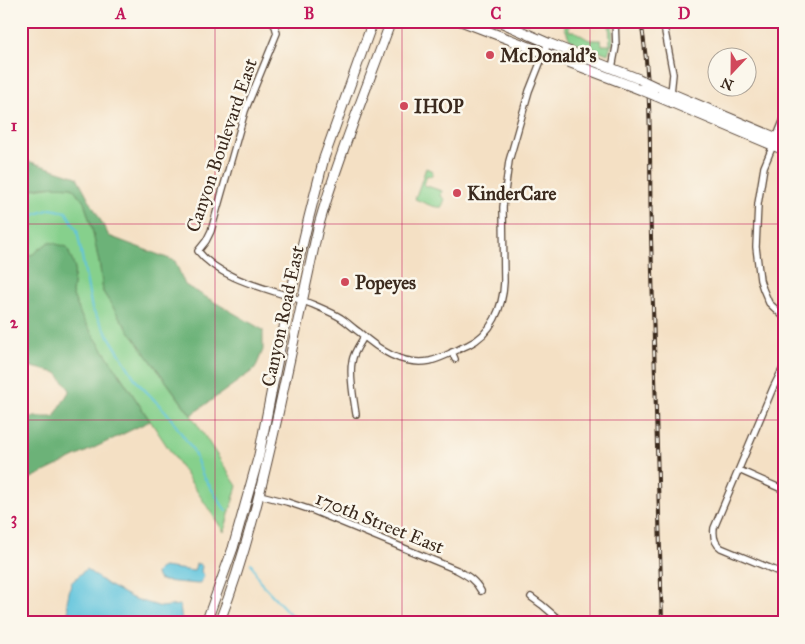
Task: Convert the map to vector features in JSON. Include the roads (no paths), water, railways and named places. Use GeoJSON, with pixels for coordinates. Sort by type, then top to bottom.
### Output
{"type":"FeatureCollection","features":[{"type":"Feature","properties":{"kind":"main road","name":"Canyon Road East"},"geometry":{"type":"LineString","coordinates":[[206,623],[233,548],[259,456],[290,297],[324,158],[373,21]]}},
{"type":"Feature","properties":{"kind":"main road","name":"Canyon Road East"},"geometry":{"type":"LineString","coordinates":[[219,623],[243,555],[260,495],[318,228],[327,196],[391,21]]}},
{"type":"Feature","properties":{"kind":"main road"},"geometry":{"type":"LineString","coordinates":[[461,21],[777,141]]}},
{"type":"Feature","properties":{"kind":"main road"},"geometry":{"type":"LineString","coordinates":[[498,21],[671,93],[777,141],[784,150]]}},
{"type":"Feature","properties":{"kind":"main road"},"geometry":{"type":"LineString","coordinates":[[259,456],[255,489],[257,494],[260,495]]}},
{"type":"Feature","properties":{"kind":"street","name":"Canyon Boulevard East"},"geometry":{"type":"LineString","coordinates":[[271,21],[276,26],[277,34],[245,110],[210,231],[206,241],[198,251],[214,267],[239,279],[290,297]]}},
{"type":"Feature","properties":{"kind":"street"},"geometry":{"type":"LineString","coordinates":[[612,68],[616,47],[615,21]]}},
{"type":"Feature","properties":{"kind":"street"},"geometry":{"type":"LineString","coordinates":[[663,21],[673,74],[671,93]]}},
{"type":"Feature","properties":{"kind":"street"},"geometry":{"type":"LineString","coordinates":[[290,297],[314,305],[342,318],[379,349],[401,359],[416,362],[431,360],[452,352],[474,342],[483,335],[491,325],[504,294],[503,207],[509,161],[529,91],[548,43]]}},
{"type":"Feature","properties":{"kind":"street"},"geometry":{"type":"LineString","coordinates":[[784,119],[777,141],[764,167],[758,204],[756,247],[763,290],[769,303],[784,317]]}},
{"type":"Feature","properties":{"kind":"street"},"geometry":{"type":"LineString","coordinates":[[356,414],[351,371],[355,352],[364,337]]}},
{"type":"Feature","properties":{"kind":"street"},"geometry":{"type":"LineString","coordinates":[[452,352],[455,359]]}},
{"type":"Feature","properties":{"kind":"street"},"geometry":{"type":"LineString","coordinates":[[784,366],[714,528],[713,535],[718,546],[726,551],[784,574]]}},
{"type":"Feature","properties":{"kind":"street"},"geometry":{"type":"LineString","coordinates":[[739,470],[784,490]]}},
{"type":"Feature","properties":{"kind":"street","name":"170th Street East"},"geometry":{"type":"LineString","coordinates":[[260,495],[314,511],[457,570],[475,581],[481,590]]}},
{"type":"Feature","properties":{"kind":"street"},"geometry":{"type":"LineString","coordinates":[[532,597],[563,623]]}},
{"type":"Feature","properties":{"kind":"water"},"geometry":{"type":"Polygon","coordinates":[[[196,564],[202,566],[201,572],[204,575],[202,581],[198,584],[164,581],[158,579],[156,574],[163,567],[194,571],[196,564]]]}},
{"type":"Feature","properties":{"kind":"water"},"geometry":{"type":"Polygon","coordinates":[[[86,569],[108,585],[132,598],[161,607],[180,605],[182,623],[83,623],[69,616],[67,602],[71,583],[86,569]]]}},
{"type":"Feature","properties":{"kind":"waterway"},"geometry":{"type":"LineString","coordinates":[[21,226],[36,214],[51,209],[66,212],[77,230],[92,309],[137,382],[167,413],[193,450],[202,474],[226,511]]}},
{"type":"Feature","properties":{"kind":"waterway"},"geometry":{"type":"LineString","coordinates":[[251,563],[260,582],[289,613],[302,623]]}},
{"type":"Feature","properties":{"kind":"railway"},"geometry":{"type":"LineString","coordinates":[[641,21],[645,48],[650,129],[651,237],[662,623]]}},
{"type":"Feature","properties":{"kind":"place","name":"McDonald's"},"geometry":{"type":"Point","coordinates":[490,55]}},
{"type":"Feature","properties":{"kind":"place","name":"IHOP"},"geometry":{"type":"Point","coordinates":[404,106]}},
{"type":"Feature","properties":{"kind":"place","name":"KinderCare"},"geometry":{"type":"Point","coordinates":[457,193]}},
{"type":"Feature","properties":{"kind":"place","name":"Popeyes"},"geometry":{"type":"Point","coordinates":[345,282]}}]}
